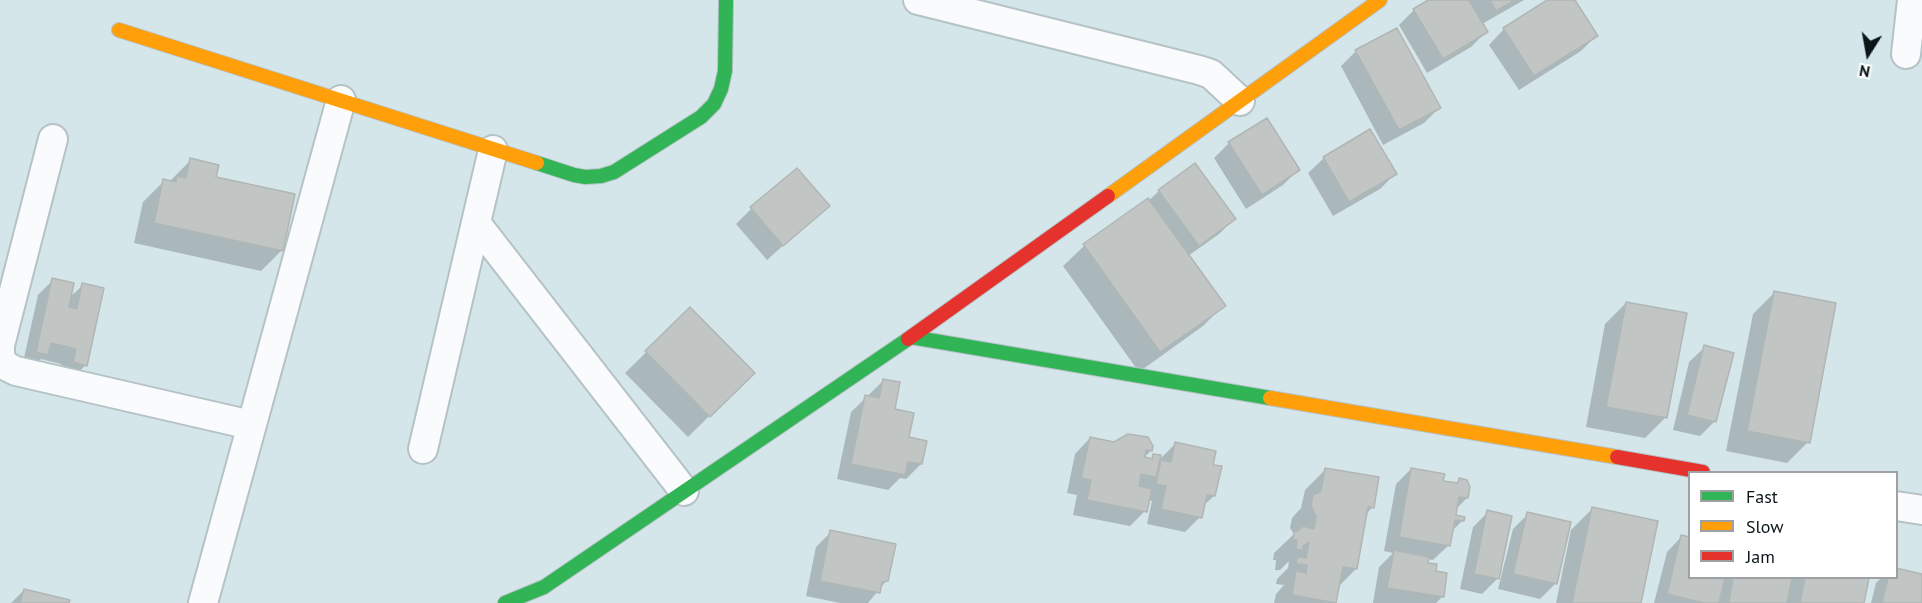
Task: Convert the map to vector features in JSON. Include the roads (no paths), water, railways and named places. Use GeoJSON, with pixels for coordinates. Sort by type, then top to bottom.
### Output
{"type":"FeatureCollection","features":[{"type":"Feature","properties":{"kind":"street"},"geometry":{"type":"LineString","coordinates":[[119,30],[574,176],[601,176],[614,172],[701,117],[714,104],[721,89],[726,55],[726,0]]}},
{"type":"Feature","properties":{"kind":"street"},"geometry":{"type":"LineString","coordinates":[[918,0],[1199,70],[1211,74],[1240,101]]}},
{"type":"Feature","properties":{"kind":"street"},"geometry":{"type":"LineString","coordinates":[[505,603],[544,586],[911,337],[1380,0]]}},
{"type":"Feature","properties":{"kind":"street"},"geometry":{"type":"LineString","coordinates":[[1906,54],[1912,0]]}},
{"type":"Feature","properties":{"kind":"street"},"geometry":{"type":"LineString","coordinates":[[203,603],[341,100]]}},
{"type":"Feature","properties":{"kind":"street"},"geometry":{"type":"LineString","coordinates":[[52,139],[0,345],[0,358],[6,366],[16,370],[251,425]]}},
{"type":"Feature","properties":{"kind":"street"},"geometry":{"type":"LineString","coordinates":[[423,449],[493,150]]}},
{"type":"Feature","properties":{"kind":"street"},"geometry":{"type":"LineString","coordinates":[[476,224],[684,491]]}},
{"type":"Feature","properties":{"kind":"street"},"geometry":{"type":"LineString","coordinates":[[911,337],[1697,471]]}},
{"type":"Feature","properties":{"kind":"street"},"geometry":{"type":"LineString","coordinates":[[1898,506],[1922,510]]}}]}
